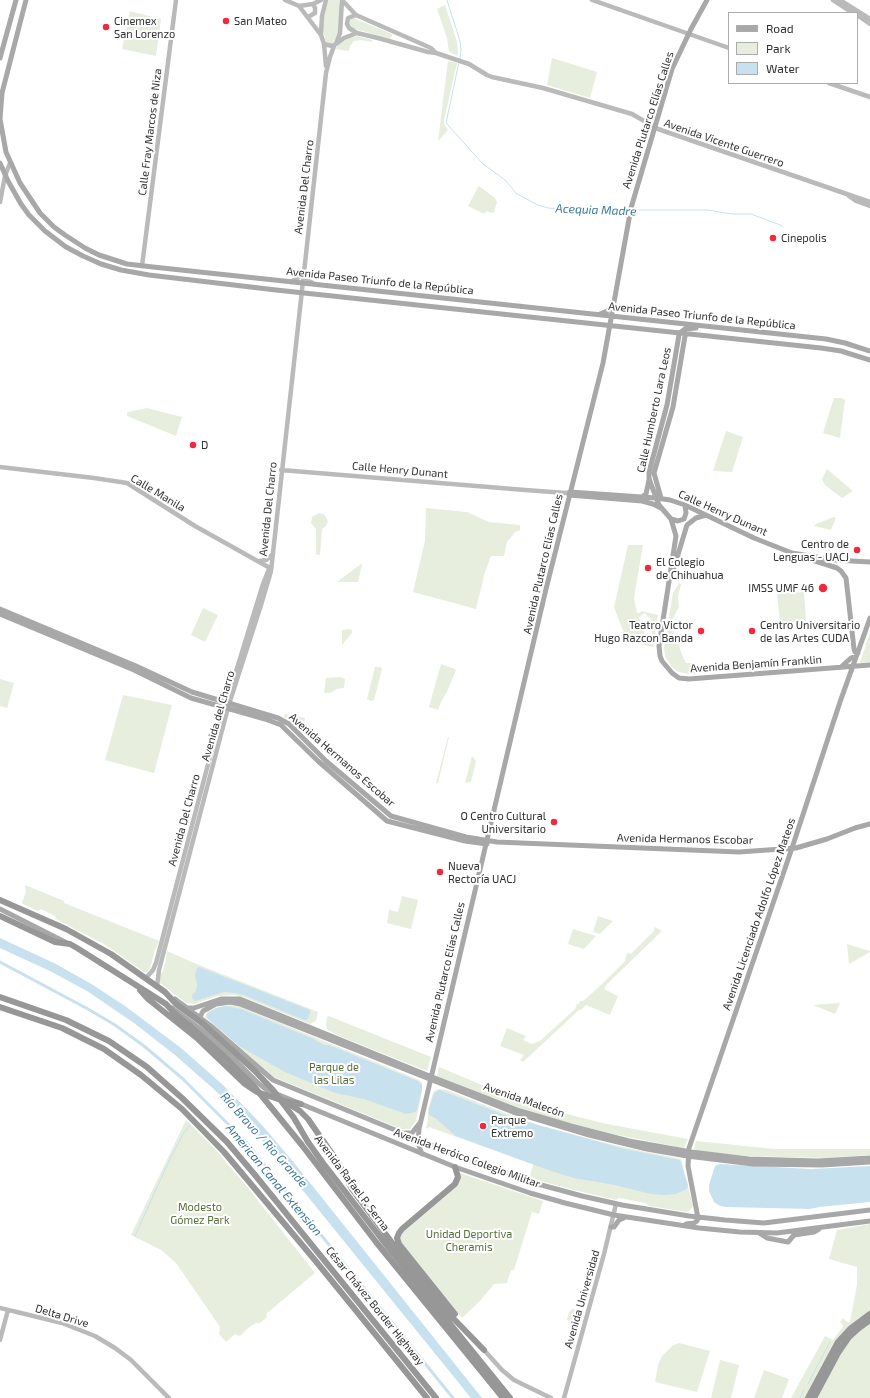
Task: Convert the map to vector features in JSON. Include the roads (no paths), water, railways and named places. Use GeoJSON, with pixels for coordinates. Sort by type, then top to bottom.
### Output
{"type":"FeatureCollection","features":[{"type":"Feature","properties":{"kind":"highway","name":"Avenida Rafael P. Serna"},"geometry":{"type":"LineString","coordinates":[[0,900],[72,932],[111,954],[165,992],[176,1004],[201,1020],[254,1070],[273,1090],[294,1118],[308,1142],[323,1163],[388,1247],[510,1398]]}},
{"type":"Feature","properties":{"kind":"highway","name":"Avenida Rafael P. Serna"},"geometry":{"type":"LineString","coordinates":[[0,916],[55,942],[70,944],[135,984],[166,1004],[177,1016],[225,1057],[252,1084],[376,1242],[502,1398]]}},
{"type":"Feature","properties":{"kind":"highway"},"geometry":{"type":"LineString","coordinates":[[135,984],[148,999],[198,1039],[242,1082],[257,1092],[284,1101],[302,1104]]}},
{"type":"Feature","properties":{"kind":"highway","name":"César Chávez Border Highway"},"geometry":{"type":"LineString","coordinates":[[0,997],[66,1020],[109,1041],[147,1068],[187,1102],[227,1142],[256,1175],[436,1398]]}},
{"type":"Feature","properties":{"kind":"highway","name":"César Chávez Border Highway"},"geometry":{"type":"LineString","coordinates":[[0,1007],[62,1028],[104,1049],[141,1075],[182,1109],[224,1152],[314,1259],[427,1398]]}},
{"type":"Feature","properties":{"kind":"highway"},"geometry":{"type":"LineString","coordinates":[[284,1101],[300,1111],[308,1119],[337,1161],[352,1189],[393,1244],[452,1317],[484,1350]]}},
{"type":"Feature","properties":{"kind":"highway"},"geometry":{"type":"LineString","coordinates":[[452,1317],[455,1314],[399,1244],[397,1238],[402,1229],[455,1184],[458,1177],[455,1167]]}},
{"type":"Feature","properties":{"kind":"highway"},"geometry":{"type":"LineString","coordinates":[[808,1398],[838,1342],[850,1329],[870,1314]]}},
{"type":"Feature","properties":{"kind":"highway"},"geometry":{"type":"LineString","coordinates":[[814,1398],[838,1353],[849,1337],[858,1328],[870,1320]]}},
{"type":"Feature","properties":{"kind":"main road"},"geometry":{"type":"LineString","coordinates":[[0,58],[16,0]]}},
{"type":"Feature","properties":{"kind":"main road","name":"Avenida Paseo Triunfo de la República"},"geometry":{"type":"LineString","coordinates":[[26,0],[4,71],[0,119],[4,143],[10,163],[26,194],[40,213],[54,227],[76,243],[99,255],[119,262],[142,266],[743,330],[834,341],[870,351]]}},
{"type":"Feature","properties":{"kind":"main road","name":"Avenida Plutarco Elías Calles"},"geometry":{"type":"LineString","coordinates":[[417,1140],[568,493],[601,370],[631,210],[672,69],[688,34],[707,0]]}},
{"type":"Feature","properties":{"kind":"main road"},"geometry":{"type":"LineString","coordinates":[[0,163],[5,176],[29,215],[54,238],[75,252],[92,260],[134,273],[830,349],[870,360]]}},
{"type":"Feature","properties":{"kind":"main road"},"geometry":{"type":"LineString","coordinates":[[134,273],[142,266]]}},
{"type":"Feature","properties":{"kind":"main road"},"geometry":{"type":"LineString","coordinates":[[149,275],[148,270],[153,267]]}},
{"type":"Feature","properties":{"kind":"main road"},"geometry":{"type":"LineString","coordinates":[[598,315],[607,311],[614,303]]}},
{"type":"Feature","properties":{"kind":"main road"},"geometry":{"type":"LineString","coordinates":[[680,333],[685,329],[708,329],[714,327]]}},
{"type":"Feature","properties":{"kind":"main road"},"geometry":{"type":"LineString","coordinates":[[694,334],[691,331],[695,328]]}},
{"type":"Feature","properties":{"kind":"main road"},"geometry":{"type":"LineString","coordinates":[[725,337],[729,335],[739,336],[742,334],[743,330]]}},
{"type":"Feature","properties":{"kind":"main road","name":"Calle Humberto Lara Leos"},"geometry":{"type":"LineString","coordinates":[[658,498],[649,479],[650,469],[667,405],[680,333]]}},
{"type":"Feature","properties":{"kind":"main road","name":"Calle Humberto Lara Leos"},"geometry":{"type":"LineString","coordinates":[[670,579],[676,536],[671,520],[661,508],[654,473],[673,407],[684,336],[686,334]]}},
{"type":"Feature","properties":{"kind":"main road"},"geometry":{"type":"LineString","coordinates":[[830,349],[835,345],[834,341]]}},
{"type":"Feature","properties":{"kind":"main road"},"geometry":{"type":"LineString","coordinates":[[841,351],[842,346],[845,343]]}},
{"type":"Feature","properties":{"kind":"main road"},"geometry":{"type":"LineString","coordinates":[[642,497],[646,494],[649,479]]}},
{"type":"Feature","properties":{"kind":"main road","name":"Calle Henry Dunant"},"geometry":{"type":"LineString","coordinates":[[568,493],[658,498],[685,505],[767,544],[792,553],[834,560],[870,562]]}},
{"type":"Feature","properties":{"kind":"main road","name":"Calle Henry Dunant"},"geometry":{"type":"LineString","coordinates":[[568,493],[642,501],[661,508]]}},
{"type":"Feature","properties":{"kind":"main road"},"geometry":{"type":"LineString","coordinates":[[671,520],[678,521],[684,519],[686,513],[685,505]]}},
{"type":"Feature","properties":{"kind":"main road"},"geometry":{"type":"LineString","coordinates":[[670,579],[687,524],[696,518],[706,515]]}},
{"type":"Feature","properties":{"kind":"main road"},"geometry":{"type":"LineString","coordinates":[[807,556],[810,559],[836,568],[841,571],[846,578],[854,649],[857,655],[840,667]]}},
{"type":"Feature","properties":{"kind":"main road","name":"Avenida Benjamín Franklin"},"geometry":{"type":"LineString","coordinates":[[670,579],[659,650],[665,666],[676,676],[684,679],[702,678],[870,665]]}},
{"type":"Feature","properties":{"kind":"main road","name":"Avenida Hermanos Escobar"},"geometry":{"type":"LineString","coordinates":[[0,609],[13,617],[119,661],[173,686],[191,698],[247,712],[281,725],[385,819],[390,822],[430,832],[476,843],[497,842],[727,852],[792,848],[827,839],[870,824]]}},
{"type":"Feature","properties":{"kind":"main road","name":"Avenida Hermanos Escobar"},"geometry":{"type":"LineString","coordinates":[[0,614],[13,617]]}},
{"type":"Feature","properties":{"kind":"main road","name":"Avenida Licenciado Adolfo López Mateos"},"geometry":{"type":"LineString","coordinates":[[698,1218],[688,1166],[688,1154],[796,839],[852,666],[870,618]]}},
{"type":"Feature","properties":{"kind":"main road","name":"Avenida Hermanos Escobar"},"geometry":{"type":"LineString","coordinates":[[247,712],[278,718],[289,724],[310,746],[343,776],[388,814],[395,818],[486,842]]}},
{"type":"Feature","properties":{"kind":"main road"},"geometry":{"type":"LineString","coordinates":[[367,802],[388,818],[393,820],[395,818]]}},
{"type":"Feature","properties":{"kind":"main road"},"geometry":{"type":"LineString","coordinates":[[430,832],[433,830],[454,834]]}},
{"type":"Feature","properties":{"kind":"main road"},"geometry":{"type":"LineString","coordinates":[[796,839],[801,846]]}},
{"type":"Feature","properties":{"kind":"main road"},"geometry":{"type":"LineString","coordinates":[[0,909],[70,944]]}},
{"type":"Feature","properties":{"kind":"main road","name":"Avenida Heróico Colegio Militar"},"geometry":{"type":"LineString","coordinates":[[165,992],[188,1008],[273,1080],[417,1140],[478,1164],[528,1181],[616,1204],[698,1218],[764,1222],[870,1210]]}},
{"type":"Feature","properties":{"kind":"main road","name":"Avenida Malecón"},"geometry":{"type":"LineString","coordinates":[[188,1008],[194,1008],[221,999],[240,999],[431,1078],[508,1107],[547,1120],[629,1141],[688,1154],[753,1164],[845,1164],[870,1162]]}},
{"type":"Feature","properties":{"kind":"main road","name":"Avenida Malecón"},"geometry":{"type":"LineString","coordinates":[[201,1020],[203,1011],[216,1004],[230,1002],[240,1004],[422,1077],[431,1078]]}},
{"type":"Feature","properties":{"kind":"main road","name":"Avenida Heróico Colegio Militar"},"geometry":{"type":"LineString","coordinates":[[166,1004],[203,1031],[261,1085],[271,1092],[455,1167],[537,1196],[614,1215],[726,1231],[759,1233],[783,1232],[870,1221]]}},
{"type":"Feature","properties":{"kind":"main road"},"geometry":{"type":"LineString","coordinates":[[422,1077],[428,1091]]}},
{"type":"Feature","properties":{"kind":"main road"},"geometry":{"type":"LineString","coordinates":[[400,1133],[407,1134],[412,1132],[420,1122]]}},
{"type":"Feature","properties":{"kind":"main road"},"geometry":{"type":"LineString","coordinates":[[386,1139],[392,1136],[392,1130]]}},
{"type":"Feature","properties":{"kind":"main road"},"geometry":{"type":"LineString","coordinates":[[417,1140],[422,1154]]}},
{"type":"Feature","properties":{"kind":"main road","name":"Avenida Malecón"},"geometry":{"type":"LineString","coordinates":[[688,1154],[734,1158],[818,1161],[870,1158]]}},
{"type":"Feature","properties":{"kind":"main road"},"geometry":{"type":"LineString","coordinates":[[611,1227],[614,1227],[619,1220],[627,1217]]}},
{"type":"Feature","properties":{"kind":"main road"},"geometry":{"type":"LineString","coordinates":[[679,1225],[694,1223],[698,1218]]}},
{"type":"Feature","properties":{"kind":"main road"},"geometry":{"type":"LineString","coordinates":[[759,1233],[767,1238],[788,1242],[793,1236],[814,1232],[820,1227]]}},
{"type":"Feature","properties":{"kind":"street","name":"Calle Fray Marcos de Niza"},"geometry":{"type":"LineString","coordinates":[[142,266],[176,0]]}},
{"type":"Feature","properties":{"kind":"street"},"geometry":{"type":"LineString","coordinates":[[285,0],[299,6],[321,35]]}},
{"type":"Feature","properties":{"kind":"street"},"geometry":{"type":"LineString","coordinates":[[299,6],[313,4],[321,0]]}},
{"type":"Feature","properties":{"kind":"street"},"geometry":{"type":"LineString","coordinates":[[321,35],[322,16],[326,0]]}},
{"type":"Feature","properties":{"kind":"street","name":"Avenida Del Charro"},"geometry":{"type":"LineString","coordinates":[[270,568],[326,73],[330,57],[342,25],[342,0]]}},
{"type":"Feature","properties":{"kind":"street","name":"Avenida Vicente Guerrero"},"geometry":{"type":"LineString","coordinates":[[342,0],[356,15],[431,48],[436,53]]}},
{"type":"Feature","properties":{"kind":"street"},"geometry":{"type":"LineString","coordinates":[[592,0],[728,48]]}},
{"type":"Feature","properties":{"kind":"street"},"geometry":{"type":"LineString","coordinates":[[833,0],[851,12]]}},
{"type":"Feature","properties":{"kind":"street"},"geometry":{"type":"LineString","coordinates":[[840,0],[870,19]]}},
{"type":"Feature","properties":{"kind":"street"},"geometry":{"type":"LineString","coordinates":[[308,17],[315,14],[313,4]]}},
{"type":"Feature","properties":{"kind":"street"},"geometry":{"type":"LineString","coordinates":[[356,15],[348,18],[347,24],[349,28],[356,33]]}},
{"type":"Feature","properties":{"kind":"street"},"geometry":{"type":"LineString","coordinates":[[858,16],[870,24]]}},
{"type":"Feature","properties":{"kind":"street"},"geometry":{"type":"LineString","coordinates":[[392,42],[394,37],[393,32]]}},
{"type":"Feature","properties":{"kind":"street"},"geometry":{"type":"LineString","coordinates":[[324,44],[328,46],[335,45],[344,38],[356,33]]}},
{"type":"Feature","properties":{"kind":"street","name":"Avenida Vicente Guerrero"},"geometry":{"type":"LineString","coordinates":[[356,33],[457,59],[492,78],[543,88],[632,114],[655,128],[870,202]]}},
{"type":"Feature","properties":{"kind":"street","name":"Avenida Del Charro"},"geometry":{"type":"LineString","coordinates":[[321,35],[324,44],[326,73]]}},
{"type":"Feature","properties":{"kind":"street"},"geometry":{"type":"LineString","coordinates":[[832,84],[870,97]]}},
{"type":"Feature","properties":{"kind":"street"},"geometry":{"type":"LineString","coordinates":[[0,202],[5,176],[10,163]]}},
{"type":"Feature","properties":{"kind":"street","name":"Avenida Vicente Guerrero"},"geometry":{"type":"LineString","coordinates":[[849,196],[856,201],[870,206]]}},
{"type":"Feature","properties":{"kind":"street"},"geometry":{"type":"LineString","coordinates":[[291,282],[298,278],[303,271],[308,279],[315,284]]}},
{"type":"Feature","properties":{"kind":"street"},"geometry":{"type":"LineString","coordinates":[[423,305],[427,301],[428,296]]}},
{"type":"Feature","properties":{"kind":"street"},"geometry":{"type":"LineString","coordinates":[[503,314],[504,308],[512,306]]}},
{"type":"Feature","properties":{"kind":"street","name":"Calle Manila"},"geometry":{"type":"LineString","coordinates":[[0,466],[127,483],[195,526],[260,561],[270,568]]}},
{"type":"Feature","properties":{"kind":"street","name":"Calle Henry Dunant"},"geometry":{"type":"LineString","coordinates":[[281,470],[568,493]]}},
{"type":"Feature","properties":{"kind":"street"},"geometry":{"type":"LineString","coordinates":[[260,561],[268,559],[272,554]]}},
{"type":"Feature","properties":{"kind":"street","name":"Avenida del Charro"},"geometry":{"type":"LineString","coordinates":[[226,706],[261,605],[271,571],[270,568]]}},
{"type":"Feature","properties":{"kind":"street","name":"Avenida Del Charro"},"geometry":{"type":"LineString","coordinates":[[146,978],[156,962],[226,706]]}},
{"type":"Feature","properties":{"kind":"street","name":"Avenida del Charro"},"geometry":{"type":"LineString","coordinates":[[157,987],[159,970],[221,727]]}},
{"type":"Feature","properties":{"kind":"street","name":"Avenida Universidad"},"geometry":{"type":"LineString","coordinates":[[564,1398],[616,1204]]}},
{"type":"Feature","properties":{"kind":"street","name":"Delta Drive"},"geometry":{"type":"LineString","coordinates":[[0,1308],[62,1324],[95,1336],[131,1360],[169,1398]]}},
{"type":"Feature","properties":{"kind":"street"},"geometry":{"type":"LineString","coordinates":[[0,1340],[8,1310]]}},
{"type":"Feature","properties":{"kind":"street"},"geometry":{"type":"LineString","coordinates":[[484,1350],[502,1370],[514,1380],[551,1398]]}},
{"type":"Feature","properties":{"kind":"water","name":"Río Bravo / Rio Grande"},"geometry":{"type":"Polygon","coordinates":[[[0,938],[56,964],[93,985],[125,1006],[181,1048],[224,1086],[262,1125],[295,1164],[482,1398],[471,1398],[266,1145],[244,1119],[217,1092],[175,1055],[134,1023],[87,991],[50,971],[0,948],[0,938]]]}},
{"type":"Feature","properties":{"kind":"water"},"geometry":{"type":"Polygon","coordinates":[[[199,967],[310,1010],[307,1020],[244,995],[234,993],[224,992],[195,1001],[192,998],[192,995],[196,991],[197,985],[195,975],[197,968],[199,967]]]}},
{"type":"Feature","properties":{"kind":"water","name":"Parque de las Lilas"},"geometry":{"type":"Polygon","coordinates":[[[226,1006],[241,1009],[314,1039],[324,1045],[329,1045],[418,1081],[422,1085],[422,1089],[417,1110],[406,1114],[364,1099],[335,1093],[285,1072],[239,1046],[207,1018],[207,1014],[211,1011],[219,1007],[226,1006]]]}},
{"type":"Feature","properties":{"kind":"water"},"geometry":{"type":"Polygon","coordinates":[[[440,1090],[510,1117],[625,1149],[680,1160],[688,1185],[687,1189],[676,1194],[651,1194],[615,1185],[574,1178],[456,1136],[435,1118],[429,1115],[429,1109],[434,1093],[440,1090]]]}},
{"type":"Feature","properties":{"kind":"water"},"geometry":{"type":"Polygon","coordinates":[[[719,1164],[811,1169],[870,1166],[870,1202],[810,1209],[720,1206],[714,1202],[709,1191],[709,1185],[715,1166],[719,1164]]]}},
{"type":"Feature","properties":{"kind":"waterway","name":"Acequia Madre"},"geometry":{"type":"LineString","coordinates":[[447,0],[460,41],[460,59]]}},
{"type":"Feature","properties":{"kind":"waterway","name":"Acequia Madre"},"geometry":{"type":"LineString","coordinates":[[459,62],[446,123],[483,164],[505,180],[517,194],[538,205],[548,208],[597,212],[629,210]]}},
{"type":"Feature","properties":{"kind":"waterway","name":"Acequia Madre"},"geometry":{"type":"LineString","coordinates":[[633,210],[708,210],[731,214],[751,214],[783,226]]}},
{"type":"Feature","properties":{"kind":"waterway","name":"American Canal Extension"},"geometry":{"type":"LineString","coordinates":[[0,962],[115,1025],[144,1046],[183,1079],[245,1141],[453,1398]]}},
{"type":"Feature","properties":{"kind":"waterway"},"geometry":{"type":"LineString","coordinates":[[135,1236],[169,1161],[183,1134],[190,1125]]}},
{"type":"Feature","properties":{"kind":"waterway"},"geometry":{"type":"LineString","coordinates":[[808,1384],[830,1342]]}},
{"type":"Feature","properties":{"kind":"waterway"},"geometry":{"type":"LineString","coordinates":[[800,1398],[804,1390]]}},
{"type":"Feature","properties":{"kind":"place","name":"San Mateo"},"geometry":{"type":"Point","coordinates":[226,21]}},
{"type":"Feature","properties":{"kind":"place","name":"Cinemex San Lorenzo"},"geometry":{"type":"Point","coordinates":[106,27]}},
{"type":"Feature","properties":{"kind":"place","name":"Cinepolis"},"geometry":{"type":"Point","coordinates":[773,238]}},
{"type":"Feature","properties":{"kind":"place","name":"D"},"geometry":{"type":"Point","coordinates":[193,445]}},
{"type":"Feature","properties":{"kind":"place","name":"Centro de Lenguas - UACJ"},"geometry":{"type":"Point","coordinates":[857,550]}},
{"type":"Feature","properties":{"kind":"place","name":"El Colegio de Chihuahua"},"geometry":{"type":"Point","coordinates":[648,568]}},
{"type":"Feature","properties":{"kind":"place","name":"IMSS UMF 46"},"geometry":{"type":"Point","coordinates":[823,588]}},
{"type":"Feature","properties":{"kind":"place","name":"Teatro Victor Hugo Razcon Banda"},"geometry":{"type":"Point","coordinates":[701,631]}},
{"type":"Feature","properties":{"kind":"place","name":"Centro Universitario de las Artes CUDA"},"geometry":{"type":"Point","coordinates":[752,631]}},
{"type":"Feature","properties":{"kind":"place","name":"O Centro Cultural Universitario"},"geometry":{"type":"Point","coordinates":[554,822]}},
{"type":"Feature","properties":{"kind":"place","name":"Nueva Rectoría UACJ"},"geometry":{"type":"Point","coordinates":[440,872]}},
{"type":"Feature","properties":{"kind":"place","name":"Parque Extremo"},"geometry":{"type":"Point","coordinates":[483,1126]}},
{"type":"Feature","properties":{"kind":"park label","name":"Modesto Gómez Park"},"geometry":{"type":"Point","coordinates":[200,1213]}},
{"type":"Feature","properties":{"kind":"park label","name":"Unidad Deportiva Cheramis"},"geometry":{"type":"Point","coordinates":[469,1240]}}]}
